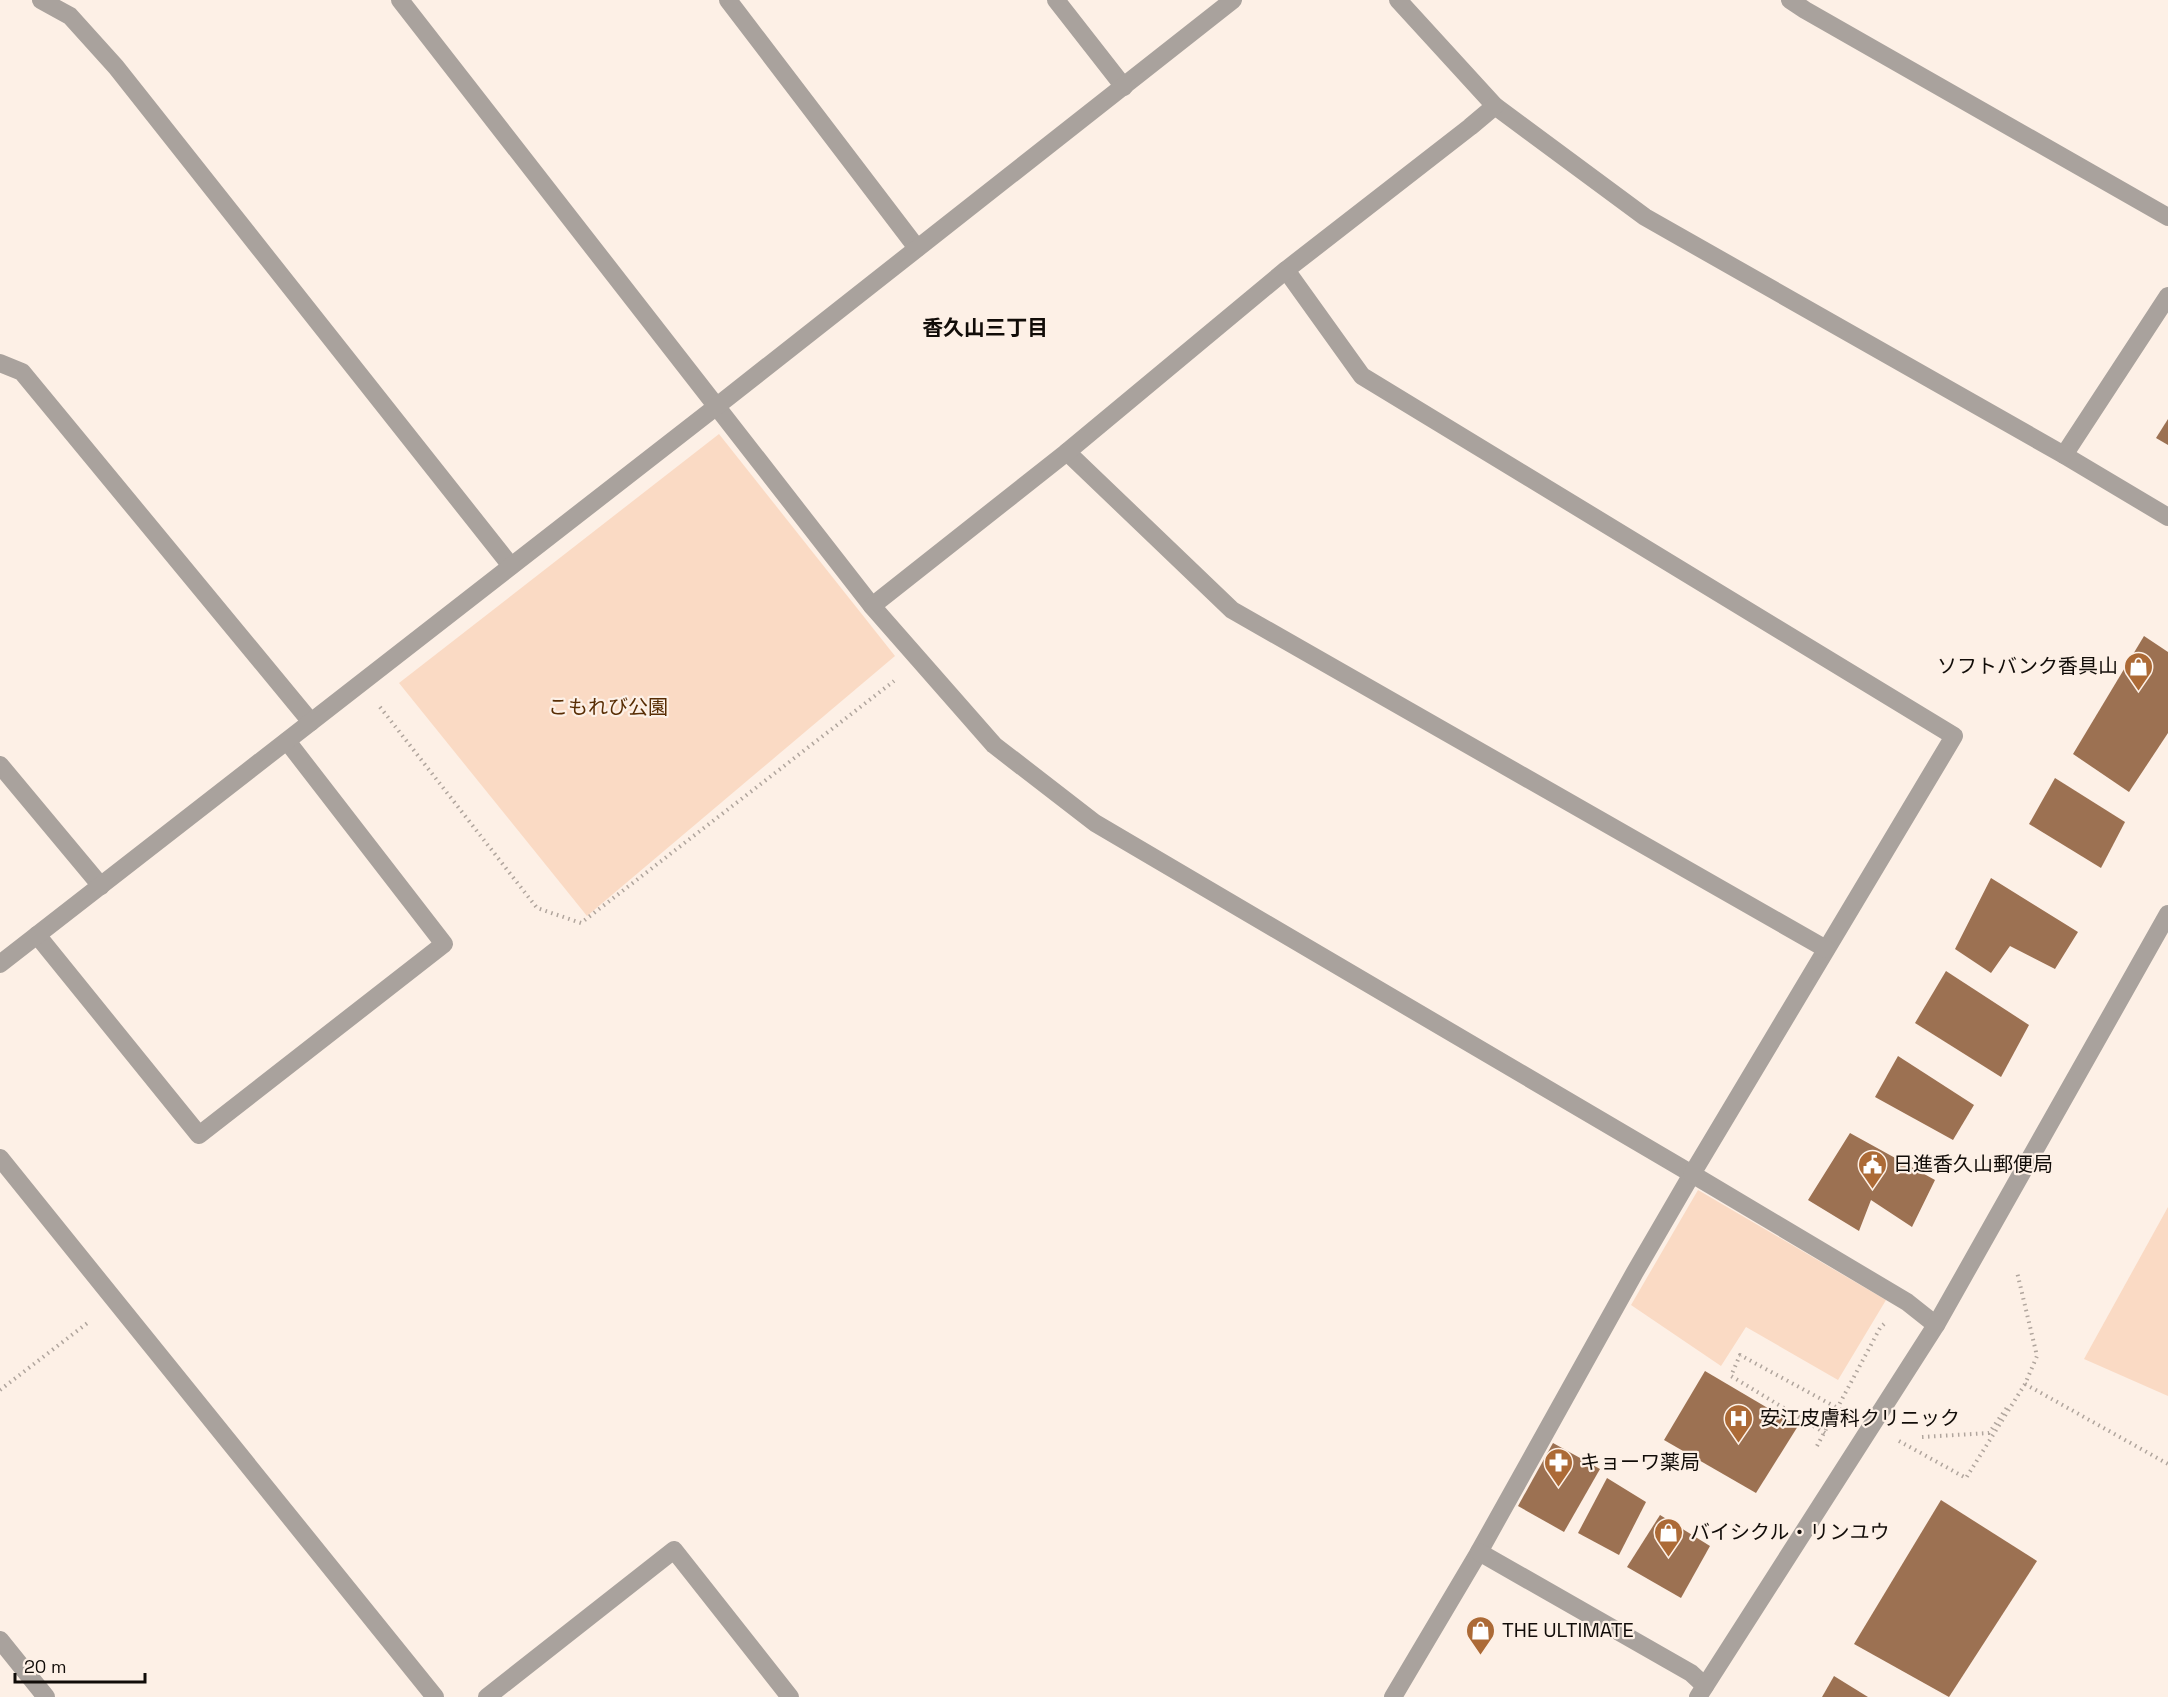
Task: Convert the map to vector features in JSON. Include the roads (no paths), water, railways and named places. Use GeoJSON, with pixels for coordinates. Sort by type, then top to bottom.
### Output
{"type":"FeatureCollection","features":[{"type":"Feature","properties":{"kind":"street"},"geometry":{"type":"LineString","coordinates":[[41,0],[70,16],[116,67],[511,566]]}},
{"type":"Feature","properties":{"kind":"street"},"geometry":{"type":"LineString","coordinates":[[400,0],[872,606],[994,745],[1095,823],[1907,1302],[1936,1325]]}},
{"type":"Feature","properties":{"kind":"street"},"geometry":{"type":"LineString","coordinates":[[728,0],[917,248]]}},
{"type":"Feature","properties":{"kind":"street"},"geometry":{"type":"LineString","coordinates":[[1056,0],[1124,87]]}},
{"type":"Feature","properties":{"kind":"street"},"geometry":{"type":"LineString","coordinates":[[0,964],[717,406],[1233,0]]}},
{"type":"Feature","properties":{"kind":"street"},"geometry":{"type":"LineString","coordinates":[[1398,0],[1495,106],[1645,217],[2064,455],[2168,517]]}},
{"type":"Feature","properties":{"kind":"street"},"geometry":{"type":"LineString","coordinates":[[1790,0],[2168,217]]}},
{"type":"Feature","properties":{"kind":"street"},"geometry":{"type":"LineString","coordinates":[[872,606],[1067,452],[1286,270],[1495,106]]}},
{"type":"Feature","properties":{"kind":"street"},"geometry":{"type":"LineString","coordinates":[[1286,270],[1362,376],[1954,736],[1692,1174],[1479,1552],[1393,1697]]}},
{"type":"Feature","properties":{"kind":"street"},"geometry":{"type":"LineString","coordinates":[[2064,455],[2168,296]]}},
{"type":"Feature","properties":{"kind":"street"},"geometry":{"type":"LineString","coordinates":[[0,363],[22,372],[311,722]]}},
{"type":"Feature","properties":{"kind":"street"},"geometry":{"type":"LineString","coordinates":[[1067,452],[1232,610],[1826,949]]}},
{"type":"Feature","properties":{"kind":"street"},"geometry":{"type":"LineString","coordinates":[[37,935],[199,1135],[444,944],[287,741]]}},
{"type":"Feature","properties":{"kind":"street"},"geometry":{"type":"LineString","coordinates":[[0,765],[101,886]]}},
{"type":"Feature","properties":{"kind":"street"},"geometry":{"type":"LineString","coordinates":[[1479,1552],[1691,1673],[1702,1691],[1936,1325],[2168,914]]}},
{"type":"Feature","properties":{"kind":"street"},"geometry":{"type":"LineString","coordinates":[[0,1158],[435,1697]]}},
{"type":"Feature","properties":{"kind":"street"},"geometry":{"type":"LineString","coordinates":[[487,1697],[674,1550],[790,1697]]}},
{"type":"Feature","properties":{"kind":"street"},"geometry":{"type":"LineString","coordinates":[[0,1640],[46,1697]]}},
{"type":"Feature","properties":{"kind":"place","name":"ソフトバンク香具山"},"geometry":{"type":"Point","coordinates":[2139,692]}},
{"type":"Feature","properties":{"kind":"place","name":"日進香久山郵便局"},"geometry":{"type":"Point","coordinates":[1872,1190]}},
{"type":"Feature","properties":{"kind":"place","name":"安江皮膚科クリニック"},"geometry":{"type":"Point","coordinates":[1739,1444]}},
{"type":"Feature","properties":{"kind":"place","name":"キョーワ薬局"},"geometry":{"type":"Point","coordinates":[1559,1488]}},
{"type":"Feature","properties":{"kind":"place","name":"バイシクル・リンユウ"},"geometry":{"type":"Point","coordinates":[1669,1558]}},
{"type":"Feature","properties":{"kind":"place","name":"THE ULTIMATE"},"geometry":{"type":"Point","coordinates":[1481,1656]}},
{"type":"Feature","properties":{"kind":"district","name":"香久山三丁目"},"geometry":{"type":"Point","coordinates":[985,327]}},
{"type":"Feature","properties":{"kind":"park label","name":"こもれび公園"},"geometry":{"type":"Point","coordinates":[608,707]}}]}
